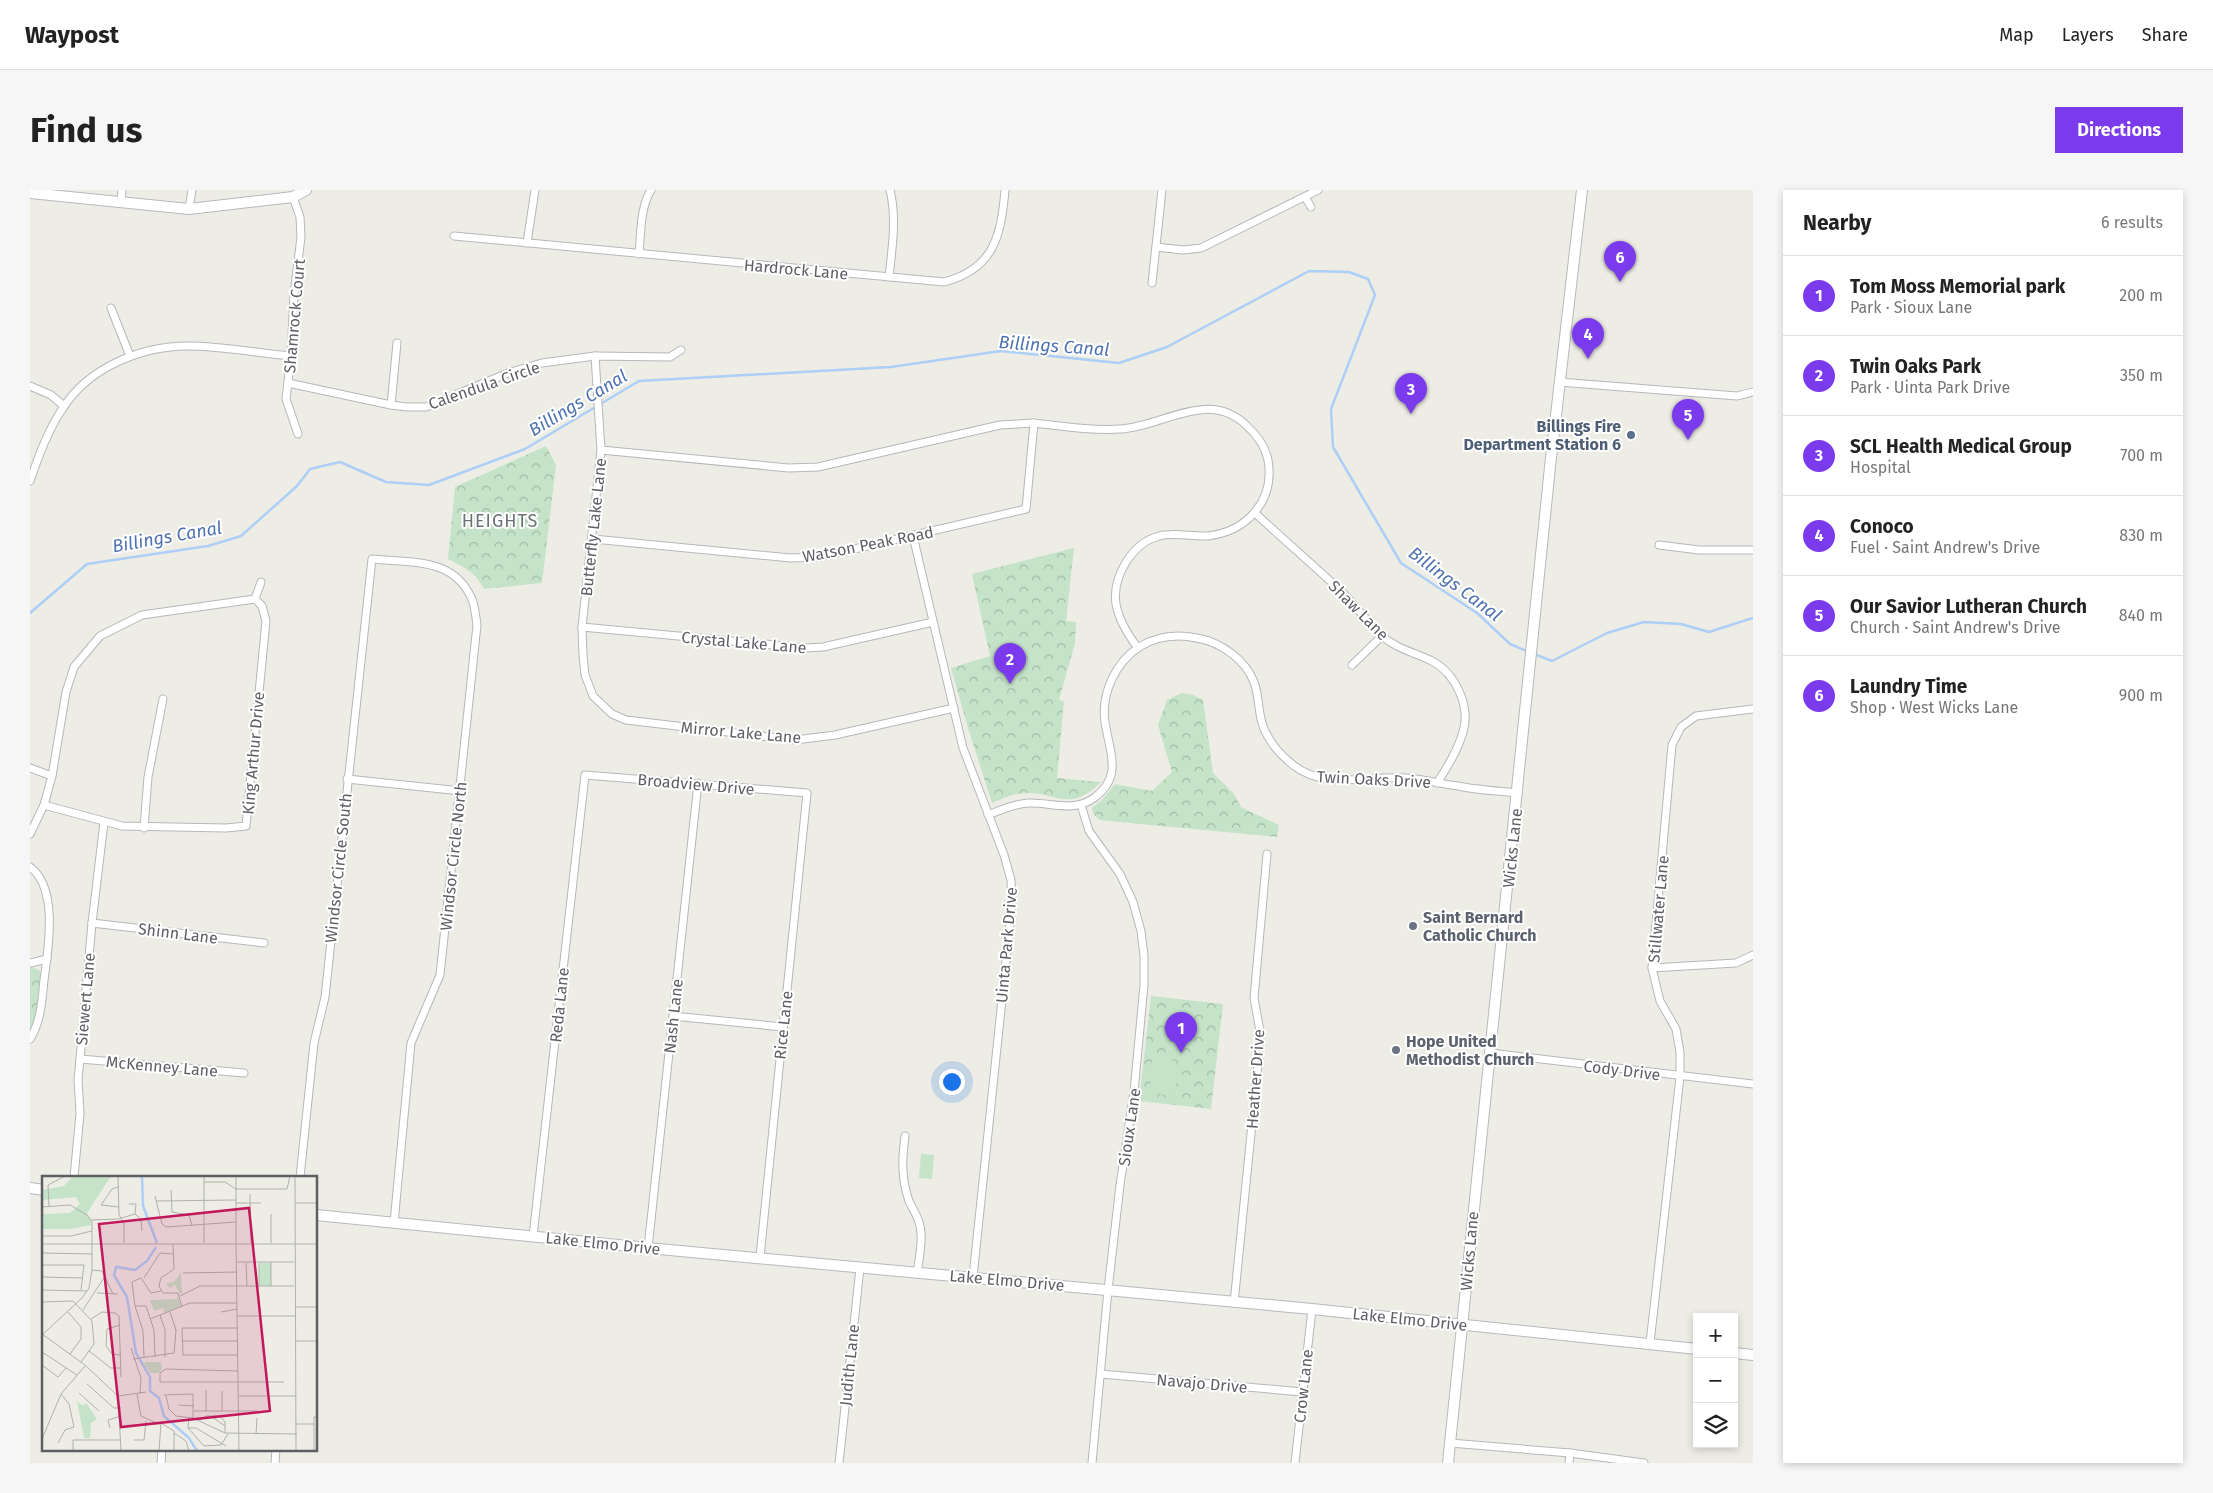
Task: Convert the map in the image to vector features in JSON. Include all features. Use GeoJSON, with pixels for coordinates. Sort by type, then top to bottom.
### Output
{"type":"FeatureCollection","features":[{"type":"Feature","properties":{"kind":"main road"},"geometry":{"type":"LineString","coordinates":[[30,193],[189,209],[293,197],[306,190]]}},
{"type":"Feature","properties":{"kind":"main road","name":"Wicks Lane"},"geometry":{"type":"LineString","coordinates":[[1448,1463],[1478,1160],[1582,190]]}},
{"type":"Feature","properties":{"kind":"main road","name":"Lake Elmo Drive"},"geometry":{"type":"LineString","coordinates":[[318,1215],[648,1248],[1312,1309],[1693,1348]]}},
{"type":"Feature","properties":{"kind":"main road"},"geometry":{"type":"LineString","coordinates":[[1738,1353],[1753,1355]]}},
{"type":"Feature","properties":{"kind":"street"},"geometry":{"type":"LineString","coordinates":[[121,202],[122,190]]}},
{"type":"Feature","properties":{"kind":"street"},"geometry":{"type":"LineString","coordinates":[[189,209],[192,190]]}},
{"type":"Feature","properties":{"kind":"street"},"geometry":{"type":"LineString","coordinates":[[527,243],[535,190]]}},
{"type":"Feature","properties":{"kind":"street"},"geometry":{"type":"LineString","coordinates":[[639,254],[646,198],[651,190]]}},
{"type":"Feature","properties":{"kind":"street"},"geometry":{"type":"LineString","coordinates":[[889,277],[894,226],[894,206],[890,190]]}},
{"type":"Feature","properties":{"kind":"street","name":"Hardrock Lane"},"geometry":{"type":"LineString","coordinates":[[454,236],[944,282],[961,278],[979,265],[995,245],[1002,220],[1005,190]]}},
{"type":"Feature","properties":{"kind":"street"},"geometry":{"type":"LineString","coordinates":[[1152,283],[1162,190]]}},
{"type":"Feature","properties":{"kind":"street"},"geometry":{"type":"LineString","coordinates":[[1156,247],[1183,250],[1201,248],[1316,190]]}},
{"type":"Feature","properties":{"kind":"street","name":"Shamrock Court"},"geometry":{"type":"LineString","coordinates":[[293,197],[300,217],[301,237],[294,294],[291,356],[286,399],[298,434]]}},
{"type":"Feature","properties":{"kind":"street"},"geometry":{"type":"LineString","coordinates":[[1305,197],[1311,207]]}},
{"type":"Feature","properties":{"kind":"street"},"geometry":{"type":"LineString","coordinates":[[112,308],[130,356]]}},
{"type":"Feature","properties":{"kind":"street"},"geometry":{"type":"LineString","coordinates":[[391,405],[397,343]]}},
{"type":"Feature","properties":{"kind":"street"},"geometry":{"type":"LineString","coordinates":[[30,481],[47,435],[64,406],[79,389],[102,371],[130,356],[151,350],[190,346],[291,356]]}},
{"type":"Feature","properties":{"kind":"street","name":"Calendula Circle"},"geometry":{"type":"LineString","coordinates":[[288,383],[391,405],[426,407],[508,373],[542,363],[595,356],[670,357],[682,350]]}},
{"type":"Feature","properties":{"kind":"street","name":"Butterfly Lake Lane"},"geometry":{"type":"LineString","coordinates":[[593,696],[585,675],[582,627],[593,539],[601,450],[595,356]]}},
{"type":"Feature","properties":{"kind":"street"},"geometry":{"type":"LineString","coordinates":[[1560,382],[1737,396],[1753,392]]}},
{"type":"Feature","properties":{"kind":"street"},"geometry":{"type":"LineString","coordinates":[[30,386],[51,394],[64,406]]}},
{"type":"Feature","properties":{"kind":"street"},"geometry":{"type":"LineString","coordinates":[[601,450],[790,468],[818,467],[1000,425],[1034,423],[1094,430],[1122,429],[1144,426],[1194,410],[1215,409],[1237,416],[1258,436],[1267,458],[1269,476],[1264,495],[1255,513],[1230,532],[1207,536],[1174,534],[1157,536],[1140,546],[1126,562],[1118,581],[1116,603],[1127,632],[1138,648]]}},
{"type":"Feature","properties":{"kind":"street","name":"Watson Peak Road"},"geometry":{"type":"LineString","coordinates":[[593,539],[791,558],[820,557],[1026,509],[1034,423]]}},
{"type":"Feature","properties":{"kind":"street","name":"Shaw Lane"},"geometry":{"type":"LineString","coordinates":[[1255,513],[1341,591],[1382,636],[1400,648],[1433,662],[1454,678],[1461,694],[1465,715],[1464,732],[1437,783]]}},
{"type":"Feature","properties":{"kind":"street","name":"Uinta Park Drive"},"geometry":{"type":"LineString","coordinates":[[913,536],[963,748],[1012,880],[1012,904],[973,1277]]}},
{"type":"Feature","properties":{"kind":"street"},"geometry":{"type":"LineString","coordinates":[[1659,545],[1699,550],[1753,550]]}},
{"type":"Feature","properties":{"kind":"street","name":"Windsor Circle South"},"geometry":{"type":"LineString","coordinates":[[300,1176],[314,1043],[325,997],[372,559]]}},
{"type":"Feature","properties":{"kind":"street","name":"Windsor Circle North"},"geometry":{"type":"LineString","coordinates":[[372,559],[435,565],[452,572],[473,602],[477,625],[461,791],[440,975],[411,1043],[394,1223]]}},
{"type":"Feature","properties":{"kind":"street"},"geometry":{"type":"LineString","coordinates":[[30,834],[44,805],[52,776],[66,692],[74,667],[100,636],[142,615],[255,599],[262,582]]}},
{"type":"Feature","properties":{"kind":"street","name":"King Arthur Drive"},"geometry":{"type":"LineString","coordinates":[[44,805],[104,822],[144,828],[226,828],[246,826],[266,621],[262,606],[255,599]]}},
{"type":"Feature","properties":{"kind":"street","name":"Crystal Lake Lane"},"geometry":{"type":"LineString","coordinates":[[582,627],[806,648],[823,647],[933,622]]}},
{"type":"Feature","properties":{"kind":"street","name":"Twin Oaks Drive"},"geometry":{"type":"LineString","coordinates":[[1081,805],[1094,798],[1104,788],[1113,766],[1112,750],[1105,723],[1105,704],[1110,684],[1119,666],[1138,648],[1158,638],[1185,635],[1208,640],[1228,651],[1245,664],[1254,682],[1262,723],[1272,743],[1280,754],[1307,775],[1348,781],[1385,777],[1518,793]]}},
{"type":"Feature","properties":{"kind":"street"},"geometry":{"type":"LineString","coordinates":[[1352,665],[1382,636]]}},
{"type":"Feature","properties":{"kind":"street","name":"Mirror Lake Lane"},"geometry":{"type":"LineString","coordinates":[[593,696],[612,714],[626,720],[795,740],[835,735],[954,708]]}},
{"type":"Feature","properties":{"kind":"street"},"geometry":{"type":"LineString","coordinates":[[144,828],[148,777],[163,700]]}},
{"type":"Feature","properties":{"kind":"street","name":"Stillwater Lane"},"geometry":{"type":"LineString","coordinates":[[1650,1343],[1680,1077],[1680,1052],[1676,1029],[1660,1001],[1652,968],[1672,745],[1681,728],[1696,716],[1753,709]]}},
{"type":"Feature","properties":{"kind":"street"},"geometry":{"type":"LineString","coordinates":[[30,768],[52,776]]}},
{"type":"Feature","properties":{"kind":"street","name":"Broadview Drive"},"geometry":{"type":"LineString","coordinates":[[585,774],[807,793]]}},
{"type":"Feature","properties":{"kind":"street","name":"Reda Lane"},"geometry":{"type":"LineString","coordinates":[[532,1236],[585,774]]}},
{"type":"Feature","properties":{"kind":"street"},"geometry":{"type":"LineString","coordinates":[[347,779],[461,791]]}},
{"type":"Feature","properties":{"kind":"street","name":"Nash Lane"},"geometry":{"type":"LineString","coordinates":[[648,1248],[698,783]]}},
{"type":"Feature","properties":{"kind":"street","name":"Rice Lane"},"geometry":{"type":"LineString","coordinates":[[760,1257],[807,793]]}},
{"type":"Feature","properties":{"kind":"street"},"geometry":{"type":"LineString","coordinates":[[988,815],[1012,806],[1028,803],[1063,807],[1081,805]]}},
{"type":"Feature","properties":{"kind":"street","name":"Sioux Lane"},"geometry":{"type":"LineString","coordinates":[[1081,805],[1089,831],[1120,874],[1133,902],[1141,931],[1144,956],[1144,985],[1134,1092],[1120,1185],[1108,1290],[1092,1463]]}},
{"type":"Feature","properties":{"kind":"street","name":"Siewert Lane"},"geometry":{"type":"LineString","coordinates":[[74,1176],[80,1114],[80,1059],[92,923],[104,822]]}},
{"type":"Feature","properties":{"kind":"street","name":"Heather Drive"},"geometry":{"type":"LineString","coordinates":[[1234,1303],[1259,1054],[1260,1031],[1254,998],[1267,854]]}},
{"type":"Feature","properties":{"kind":"street"},"geometry":{"type":"LineString","coordinates":[[30,867],[43,883],[47,900],[50,931],[40,1012],[30,1039]]}},
{"type":"Feature","properties":{"kind":"street","name":"Shinn Lane"},"geometry":{"type":"LineString","coordinates":[[92,923],[264,943]]}},
{"type":"Feature","properties":{"kind":"street"},"geometry":{"type":"LineString","coordinates":[[1652,968],[1736,963],[1753,956]]}},
{"type":"Feature","properties":{"kind":"street"},"geometry":{"type":"LineString","coordinates":[[30,963],[47,959]]}},
{"type":"Feature","properties":{"kind":"street"},"geometry":{"type":"LineString","coordinates":[[673,1016],[783,1027]]}},
{"type":"Feature","properties":{"kind":"street","name":"Cody Drive"},"geometry":{"type":"LineString","coordinates":[[1490,1053],[1680,1077],[1753,1084]]}},
{"type":"Feature","properties":{"kind":"street","name":"McKenney Lane"},"geometry":{"type":"LineString","coordinates":[[80,1059],[244,1073]]}},
{"type":"Feature","properties":{"kind":"street"},"geometry":{"type":"LineString","coordinates":[[905,1136],[901,1163],[903,1182],[918,1219],[921,1233],[917,1272]]}},
{"type":"Feature","properties":{"kind":"street","name":"Judith Lane"},"geometry":{"type":"LineString","coordinates":[[839,1463],[860,1268]]}},
{"type":"Feature","properties":{"kind":"street","name":"Crow Lane"},"geometry":{"type":"LineString","coordinates":[[1295,1463],[1312,1309]]}},
{"type":"Feature","properties":{"kind":"street","name":"Navajo Drive"},"geometry":{"type":"LineString","coordinates":[[1101,1374],[1302,1392]]}},
{"type":"Feature","properties":{"kind":"street"},"geometry":{"type":"LineString","coordinates":[[1450,1443],[1570,1453],[1644,1463]]}},
{"type":"Feature","properties":{"kind":"street"},"geometry":{"type":"LineString","coordinates":[[160,1463],[162,1450]]}},
{"type":"Feature","properties":{"kind":"street"},"geometry":{"type":"LineString","coordinates":[[275,1463],[276,1450]]}},
{"type":"Feature","properties":{"kind":"street"},"geometry":{"type":"LineString","coordinates":[[1569,1463],[1570,1453]]}},
{"type":"Feature","properties":{"kind":"green space"},"geometry":{"type":"Polygon","coordinates":[[[546,446],[556,465],[542,583],[484,589],[473,574],[448,559],[455,487],[546,446]]]}},
{"type":"Feature","properties":{"kind":"green space"},"geometry":{"type":"Polygon","coordinates":[[[1074,548],[1066,621],[1076,622],[1075,643],[1059,700],[1064,701],[1057,778],[1101,782],[1078,798],[1069,799],[1030,793],[1011,795],[992,803],[951,668],[990,656],[972,574],[1074,548]]]}},
{"type":"Feature","properties":{"kind":"green space"},"geometry":{"type":"Polygon","coordinates":[[[1182,693],[1193,695],[1203,700],[1213,773],[1234,794],[1241,807],[1279,825],[1277,837],[1099,820],[1093,813],[1092,808],[1102,800],[1115,784],[1152,791],[1172,772],[1158,725],[1167,700],[1182,693]]]}},
{"type":"Feature","properties":{"kind":"green space"},"geometry":{"type":"Polygon","coordinates":[[[33,967],[40,971],[42,975],[38,1011],[30,1035],[30,968],[33,967]]]}},
{"type":"Feature","properties":{"kind":"green space"},"geometry":{"type":"Polygon","coordinates":[[[1151,996],[1223,1004],[1211,1109],[1139,1101],[1151,996]]]}},
{"type":"Feature","properties":{"kind":"green space"},"geometry":{"type":"Polygon","coordinates":[[[1156,1057],[1170,1057],[1173,1061],[1177,1074],[1175,1094],[1170,1096],[1154,1093],[1150,1087],[1152,1060],[1156,1057]]]}},
{"type":"Feature","properties":{"kind":"green space"},"geometry":{"type":"Polygon","coordinates":[[[921,1154],[934,1155],[932,1179],[919,1178],[921,1154]]]}},
{"type":"Feature","properties":{"kind":"waterway","name":"Billings Canal"},"geometry":{"type":"LineString","coordinates":[[30,613],[87,564],[208,546],[241,536],[297,486],[310,469],[340,462],[386,482],[429,485],[525,449],[639,381],[891,367],[1001,351],[1119,363],[1167,347],[1309,271],[1349,272],[1368,279],[1375,295],[1331,409],[1333,447],[1401,563],[1477,613],[1510,644],[1529,652]]}},
{"type":"Feature","properties":{"kind":"waterway","name":"Billings Canal"},"geometry":{"type":"LineString","coordinates":[[1534,654],[1552,661],[1607,633],[1644,622],[1681,624],[1709,632],[1753,618]]}},
{"type":"Feature","properties":{"kind":"place","name":"Laundry Time"},"geometry":{"type":"Point","coordinates":[1620,282]}},
{"type":"Feature","properties":{"kind":"place","name":"Conoco"},"geometry":{"type":"Point","coordinates":[1588,359]}},
{"type":"Feature","properties":{"kind":"place","name":"SCL Health Medical Group"},"geometry":{"type":"Point","coordinates":[1411,414]}},
{"type":"Feature","properties":{"kind":"place","name":"Billings Fire Department Station 6"},"geometry":{"type":"Point","coordinates":[1631,435]}},
{"type":"Feature","properties":{"kind":"place","name":"Our Savior Lutheran Church"},"geometry":{"type":"Point","coordinates":[1688,440]}},
{"type":"Feature","properties":{"kind":"place","name":"Twin Oaks Park"},"geometry":{"type":"Point","coordinates":[1010,684]}},
{"type":"Feature","properties":{"kind":"place","name":"Saint Bernard Catholic Church"},"geometry":{"type":"Point","coordinates":[1413,926]}},
{"type":"Feature","properties":{"kind":"place","name":"Hope United Methodist Church"},"geometry":{"type":"Point","coordinates":[1396,1050]}},
{"type":"Feature","properties":{"kind":"place","name":"Tom Moss Memorial park"},"geometry":{"type":"Point","coordinates":[1181,1053]}},
{"type":"Feature","properties":{"kind":"district","name":"HEIGHTS"},"geometry":{"type":"Point","coordinates":[500,521]}}]}
